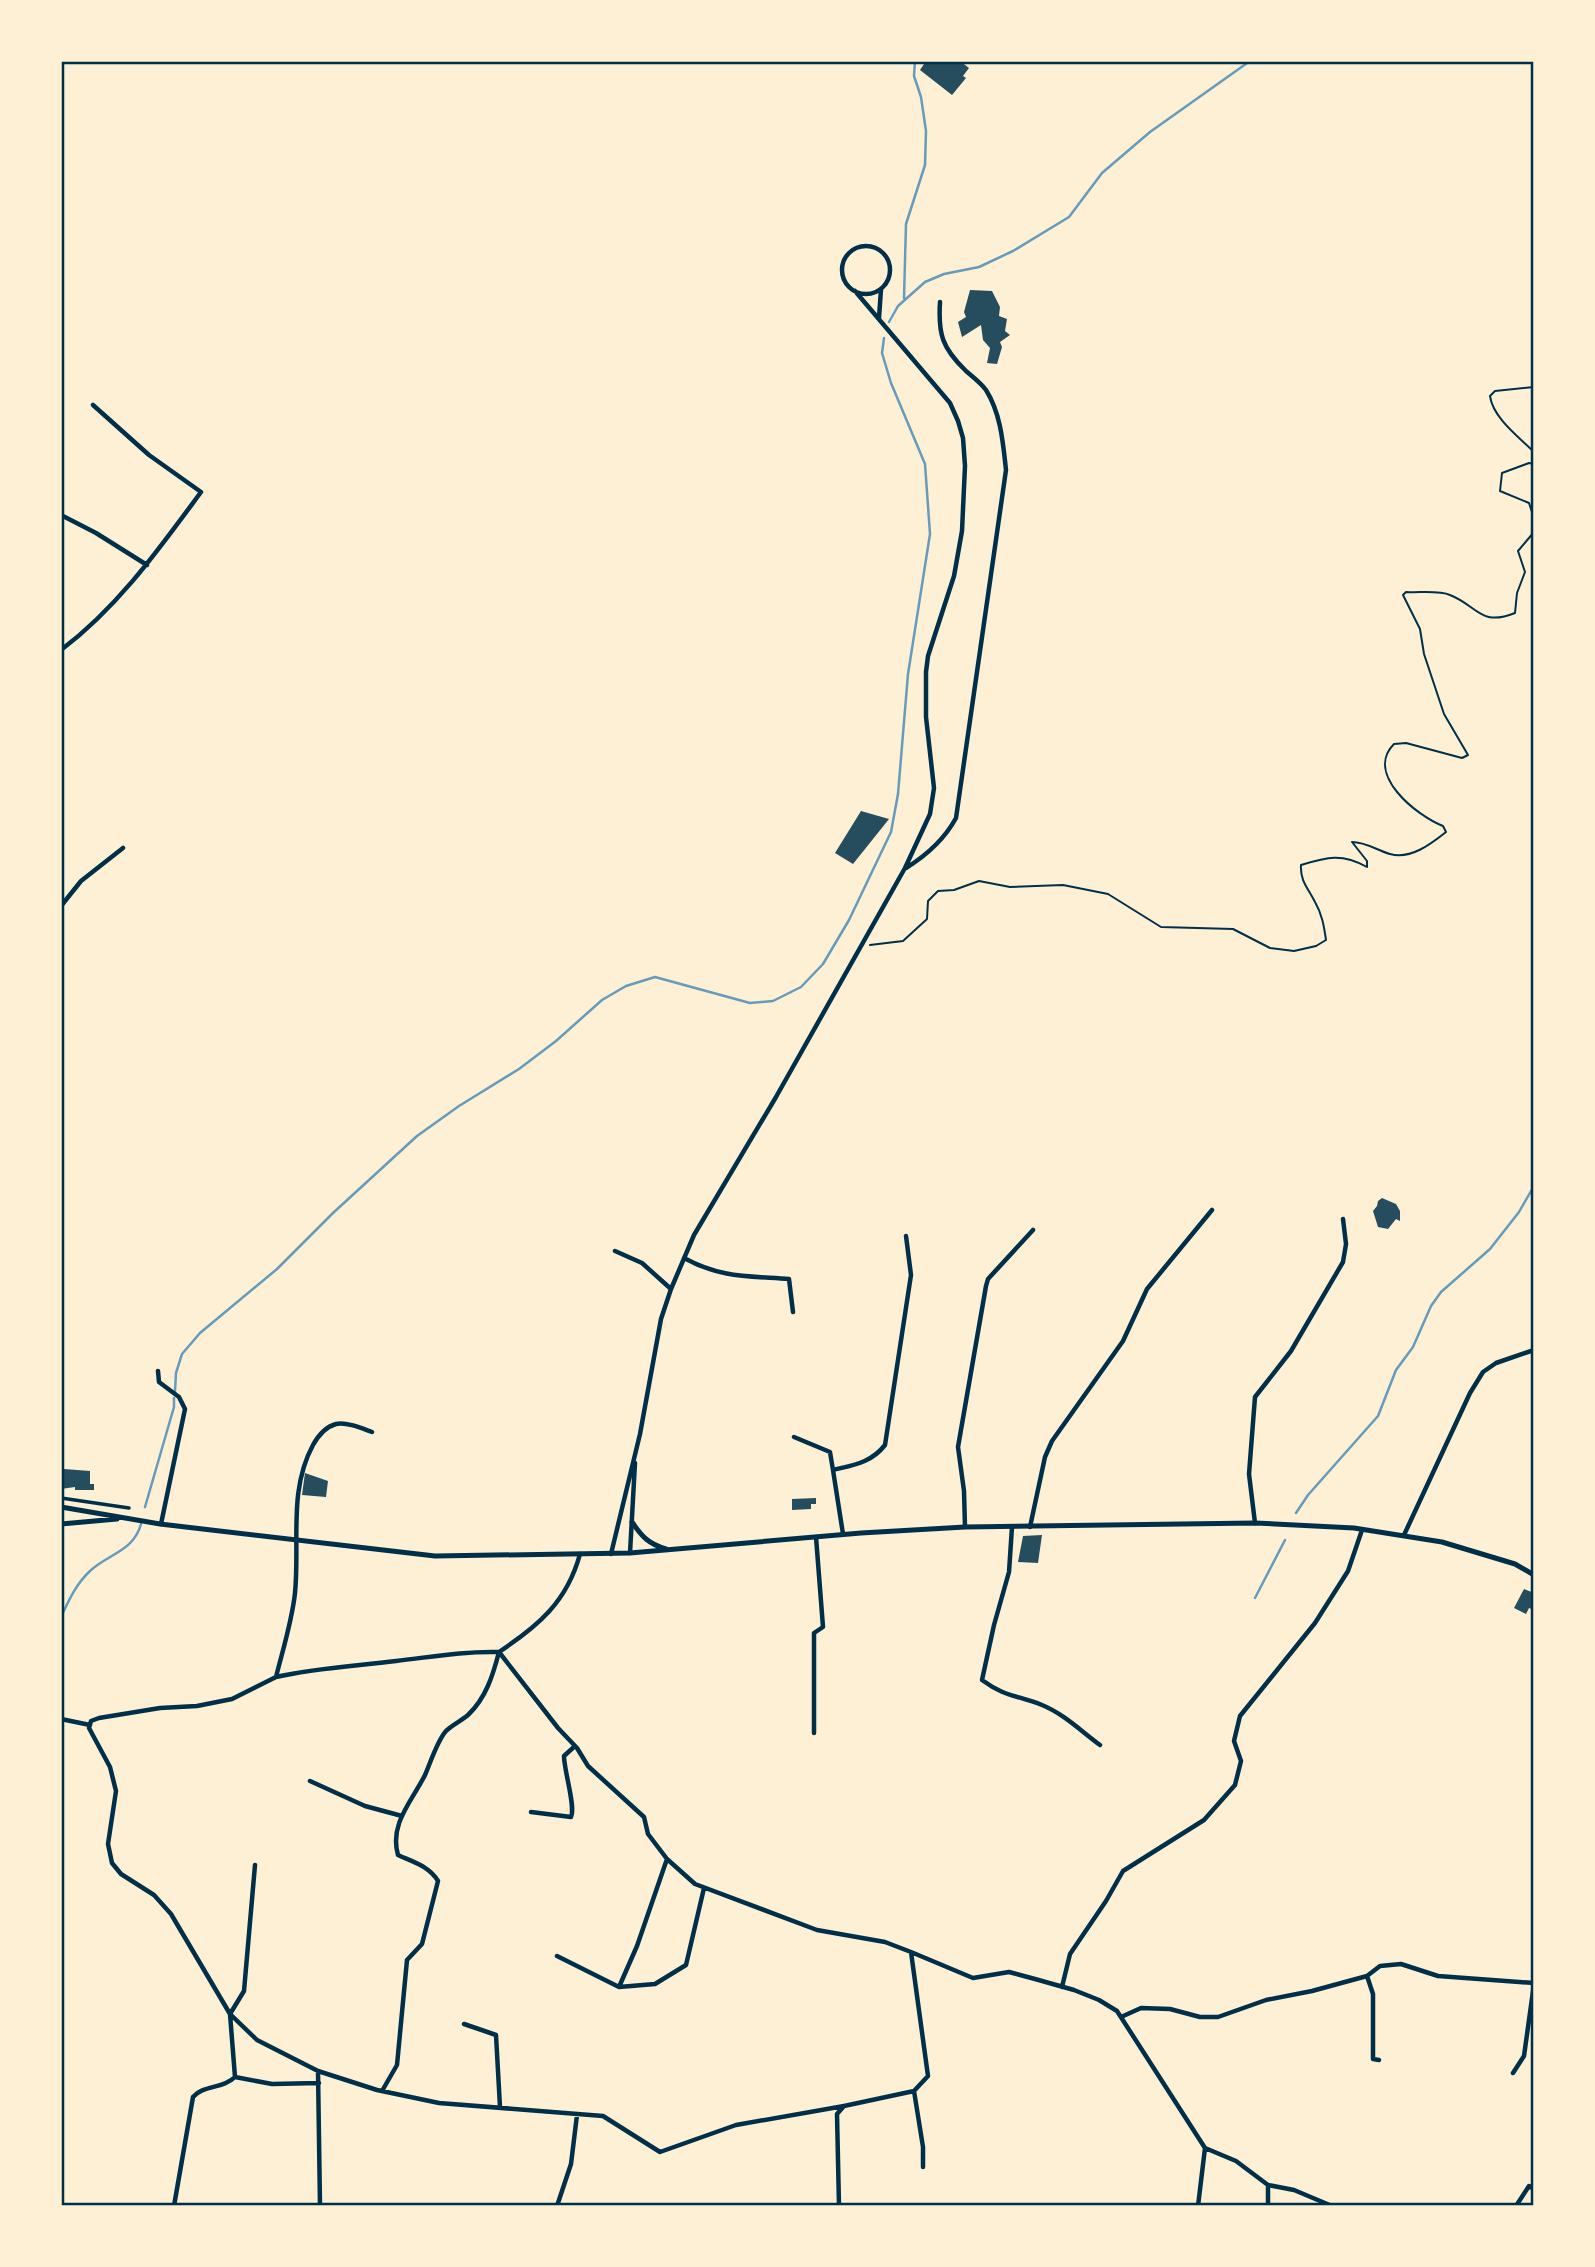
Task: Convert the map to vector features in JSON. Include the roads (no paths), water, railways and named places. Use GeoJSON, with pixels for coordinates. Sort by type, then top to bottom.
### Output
{"type":"FeatureCollection","features":[{"type":"Feature","properties":{"kind":"street"},"geometry":{"type":"LineString","coordinates":[[611,1554],[636,1453],[661,1319],[684,1258],[694,1235],[776,1097],[905,868],[925,829],[934,801],[926,717],[926,672],[928,656],[954,576],[962,531],[965,466],[963,438],[950,403],[878,319],[843,278],[843,262],[852,250],[866,246],[881,252],[889,262],[889,276],[881,288],[878,319]]}},
{"type":"Feature","properties":{"kind":"street"},"geometry":{"type":"LineString","coordinates":[[855,292],[869,294],[881,288]]}},
{"type":"Feature","properties":{"kind":"street"},"geometry":{"type":"LineString","coordinates":[[905,868],[925,856],[948,833],[956,818],[1006,470],[995,406],[984,387],[960,365],[943,344],[938,326],[940,302]]}},
{"type":"Feature","properties":{"kind":"street"},"geometry":{"type":"LineString","coordinates":[[61,650],[90,629],[147,565],[201,492],[149,455],[93,405]]}},
{"type":"Feature","properties":{"kind":"street"},"geometry":{"type":"LineString","coordinates":[[61,515],[147,565]]}},
{"type":"Feature","properties":{"kind":"street"},"geometry":{"type":"LineString","coordinates":[[61,906],[81,881],[123,848]]}},
{"type":"Feature","properties":{"kind":"street"},"geometry":{"type":"LineString","coordinates":[[1030,1527],[1045,1457],[1052,1441],[1122,1341],[1147,1289],[1212,1210]]}},
{"type":"Feature","properties":{"kind":"street"},"geometry":{"type":"LineString","coordinates":[[1255,1523],[1250,1474],[1255,1397],[1291,1351],[1343,1262],[1346,1244],[1343,1219]]}},
{"type":"Feature","properties":{"kind":"street"},"geometry":{"type":"LineString","coordinates":[[965,1527],[964,1491],[958,1447],[986,1286],[988,1279],[1033,1230]]}},
{"type":"Feature","properties":{"kind":"street"},"geometry":{"type":"LineString","coordinates":[[833,1471],[877,1456],[885,1445],[911,1275],[906,1236]]}},
{"type":"Feature","properties":{"kind":"street"},"geometry":{"type":"LineString","coordinates":[[615,1251],[642,1264],[671,1289]]}},
{"type":"Feature","properties":{"kind":"street"},"geometry":{"type":"LineString","coordinates":[[684,1258],[704,1269],[738,1276],[789,1279],[793,1312]]}},
{"type":"Feature","properties":{"kind":"street"},"geometry":{"type":"LineString","coordinates":[[1404,1535],[1470,1393],[1483,1372],[1496,1363],[1532,1350],[1534,1344]]}},
{"type":"Feature","properties":{"kind":"street"},"geometry":{"type":"LineString","coordinates":[[158,1371],[159,1382],[179,1396],[185,1409],[160,1524]]}},
{"type":"Feature","properties":{"kind":"street"},"geometry":{"type":"LineString","coordinates":[[276,1677],[295,1591],[296,1512],[301,1474],[307,1458],[316,1440],[327,1427],[339,1423],[372,1432]]}},
{"type":"Feature","properties":{"kind":"street"},"geometry":{"type":"LineString","coordinates":[[794,1437],[830,1452],[843,1534]]}},
{"type":"Feature","properties":{"kind":"street"},"geometry":{"type":"LineString","coordinates":[[630,1553],[636,1453]]}},
{"type":"Feature","properties":{"kind":"street"},"geometry":{"type":"LineString","coordinates":[[61,1498],[129,1508]]}},
{"type":"Feature","properties":{"kind":"street"},"geometry":{"type":"LineString","coordinates":[[61,1507],[160,1524],[435,1556],[630,1553],[843,1534],[965,1527],[1255,1523],[1362,1530],[1442,1542],[1515,1564],[1534,1575]]}},
{"type":"Feature","properties":{"kind":"street"},"geometry":{"type":"LineString","coordinates":[[61,1524],[126,1518]]}},
{"type":"Feature","properties":{"kind":"street"},"geometry":{"type":"LineString","coordinates":[[632,1522],[642,1538],[669,1550]]}},
{"type":"Feature","properties":{"kind":"street"},"geometry":{"type":"LineString","coordinates":[[1012,1527],[1009,1572],[982,1679],[998,1692],[1041,1704],[1064,1716],[1100,1745]]}},
{"type":"Feature","properties":{"kind":"street"},"geometry":{"type":"LineString","coordinates":[[1062,1987],[1070,1954],[1123,1871],[1204,1820],[1235,1785],[1241,1761],[1234,1741],[1240,1716],[1315,1623],[1348,1571],[1362,1530]]}},
{"type":"Feature","properties":{"kind":"street"},"geometry":{"type":"LineString","coordinates":[[814,1733],[814,1633],[823,1628],[816,1537]]}},
{"type":"Feature","properties":{"kind":"street"},"geometry":{"type":"LineString","coordinates":[[580,1554],[574,1576],[541,1622],[499,1652],[449,1653],[302,1671],[276,1677],[232,1699],[197,1706],[160,1708],[91,1721],[92,1737],[110,1767],[116,1791],[108,1844],[112,1863],[121,1874],[154,1895],[171,1913],[230,2014],[257,2040],[318,2071],[382,2091],[439,2103],[603,2116],[660,2151],[736,2125],[914,2091],[928,2076],[911,1952]]}},
{"type":"Feature","properties":{"kind":"street"},"geometry":{"type":"LineString","coordinates":[[499,1652],[588,1766],[644,1817],[648,1834],[667,1859],[695,1884],[817,1930],[885,1942],[973,1978],[1009,1972],[1099,2000],[1117,2011],[1205,2148],[1236,2161],[1268,2185],[1294,2190],[1332,2206]]}},
{"type":"Feature","properties":{"kind":"street"},"geometry":{"type":"LineString","coordinates":[[382,2091],[397,2065],[407,1960],[422,1944],[438,1881],[433,1873],[423,1866],[398,1855],[394,1841],[408,1801],[426,1774],[430,1760],[446,1732],[471,1713],[483,1696],[494,1674],[499,1652]]}},
{"type":"Feature","properties":{"kind":"street"},"geometry":{"type":"LineString","coordinates":[[61,1719],[90,1725]]}},
{"type":"Feature","properties":{"kind":"street"},"geometry":{"type":"LineString","coordinates":[[531,1812],[571,1817],[574,1811],[564,1772],[564,1756],[575,1746]]}},
{"type":"Feature","properties":{"kind":"street"},"geometry":{"type":"LineString","coordinates":[[310,1781],[365,1806],[402,1816]]}},
{"type":"Feature","properties":{"kind":"street"},"geometry":{"type":"LineString","coordinates":[[619,1987],[637,1946],[667,1859]]}},
{"type":"Feature","properties":{"kind":"street"},"geometry":{"type":"LineString","coordinates":[[174,2206],[193,2097],[197,2092],[229,2083],[234,2077],[230,2014],[244,1991],[255,1865]]}},
{"type":"Feature","properties":{"kind":"street"},"geometry":{"type":"LineString","coordinates":[[557,1956],[619,1987],[655,1984],[686,1965],[704,1888]]}},
{"type":"Feature","properties":{"kind":"street"},"geometry":{"type":"LineString","coordinates":[[1121,2017],[1141,2008],[1170,2009],[1200,2017],[1218,2017],[1266,2000],[1367,1976],[1380,1966],[1401,1964],[1438,1976],[1534,1984],[1524,2056],[1513,2073]]}},
{"type":"Feature","properties":{"kind":"street"},"geometry":{"type":"LineString","coordinates":[[1367,1976],[1373,1994],[1373,2059],[1380,2060]]}},
{"type":"Feature","properties":{"kind":"street"},"geometry":{"type":"LineString","coordinates":[[464,2024],[496,2035],[500,2107]]}},
{"type":"Feature","properties":{"kind":"street"},"geometry":{"type":"LineString","coordinates":[[318,2071],[320,2206]]}},
{"type":"Feature","properties":{"kind":"street"},"geometry":{"type":"LineString","coordinates":[[234,2077],[272,2084],[318,2083]]}},
{"type":"Feature","properties":{"kind":"street"},"geometry":{"type":"LineString","coordinates":[[914,2091],[923,2147],[923,2167]]}},
{"type":"Feature","properties":{"kind":"street"},"geometry":{"type":"LineString","coordinates":[[839,2206],[837,2114],[844,2106]]}},
{"type":"Feature","properties":{"kind":"street"},"geometry":{"type":"LineString","coordinates":[[556,2206],[571,2164],[577,2115]]}},
{"type":"Feature","properties":{"kind":"street"},"geometry":{"type":"LineString","coordinates":[[1198,2206],[1205,2148]]}},
{"type":"Feature","properties":{"kind":"street"},"geometry":{"type":"LineString","coordinates":[[1268,2185],[1268,2206]]}},
{"type":"Feature","properties":{"kind":"street"},"geometry":{"type":"LineString","coordinates":[[1516,2206],[1529,2186],[1534,2189]]}},
{"type":"Feature","properties":{"kind":"waterway"},"geometry":{"type":"LineString","coordinates":[[904,298],[906,224],[925,165],[926,131],[921,97],[914,76],[915,61]]}},
{"type":"Feature","properties":{"kind":"waterway"},"geometry":{"type":"LineString","coordinates":[[889,322],[898,306],[925,282],[944,274],[979,267],[1013,251],[1069,217],[1102,173],[1150,132],[1250,61]]}},
{"type":"Feature","properties":{"kind":"waterway"},"geometry":{"type":"LineString","coordinates":[[175,1391],[176,1373],[182,1354],[200,1333],[277,1269],[417,1136],[519,1069],[556,1041],[602,1000],[626,986],[655,977],[750,1003],[773,1001],[801,987],[823,964],[849,920],[891,832],[898,794],[908,674],[930,534],[925,464],[891,383],[882,353],[884,338]]}},
{"type":"Feature","properties":{"kind":"waterway"},"geometry":{"type":"LineString","coordinates":[[1296,1513],[1308,1495],[1378,1416],[1396,1370],[1413,1347],[1431,1306],[1441,1292],[1490,1249],[1519,1212],[1534,1186]]}},
{"type":"Feature","properties":{"kind":"waterway"},"geometry":{"type":"LineString","coordinates":[[145,1507],[174,1407],[174,1398]]}},
{"type":"Feature","properties":{"kind":"waterway"},"geometry":{"type":"LineString","coordinates":[[61,1617],[73,1592],[85,1576],[127,1546],[138,1533],[141,1524]]}},
{"type":"Feature","properties":{"kind":"waterway"},"geometry":{"type":"LineString","coordinates":[[1255,1598],[1285,1540]]}}]}
